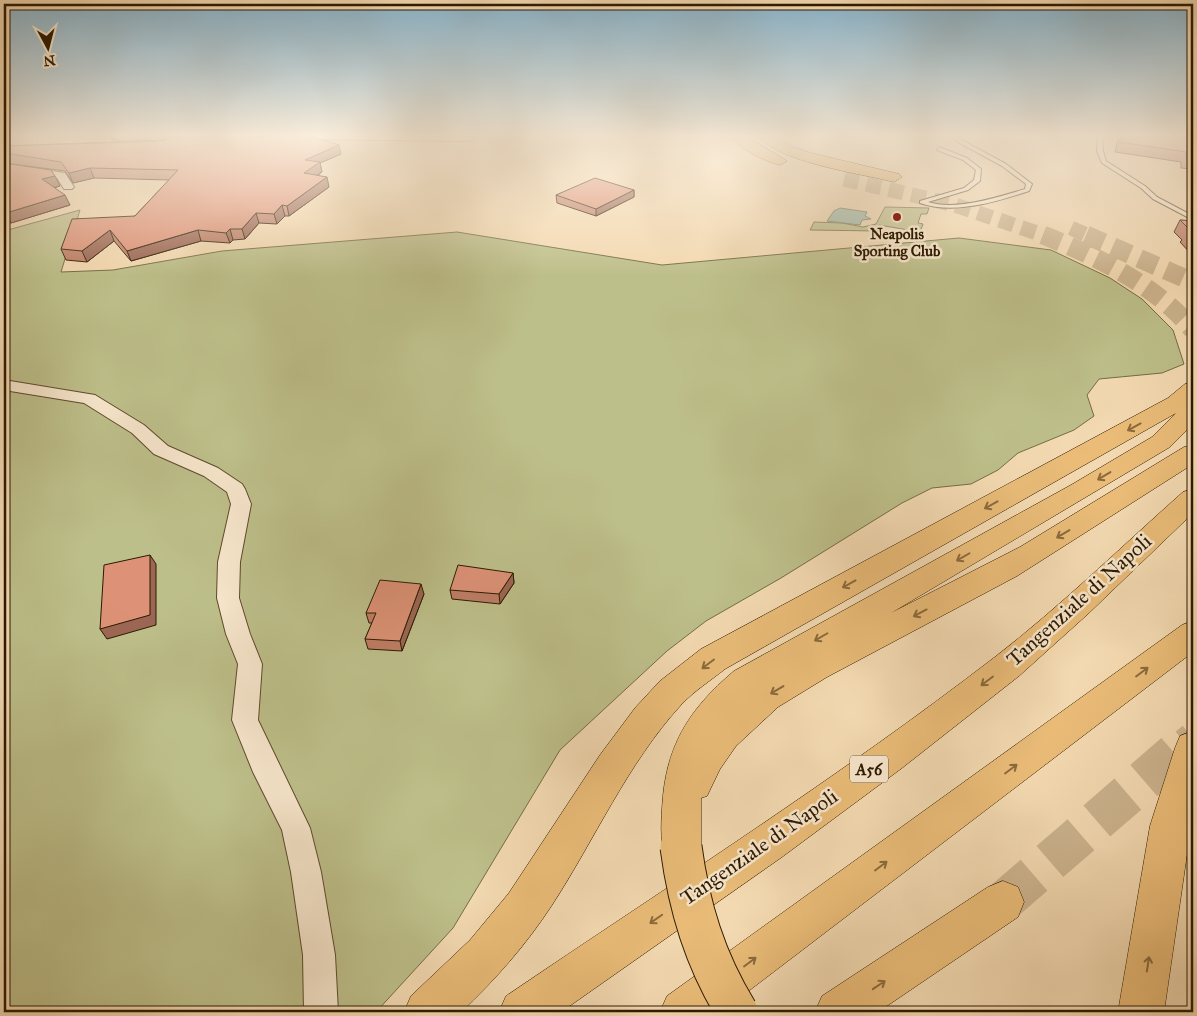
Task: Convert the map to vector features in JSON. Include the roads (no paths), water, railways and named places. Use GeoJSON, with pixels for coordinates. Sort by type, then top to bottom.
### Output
{"type":"FeatureCollection","features":[{"type":"Feature","properties":{"kind":"highway"},"geometry":{"type":"LineString","coordinates":[[434,1007],[501,938],[536,893],[626,748],[668,696],[690,676],[714,659],[1176,403],[1187,396],[1193,389]]}},
{"type":"Feature","properties":{"kind":"highway"},"geometry":{"type":"LineString","coordinates":[[737,1012],[707,957],[694,919],[681,847],[680,796],[691,747],[702,724],[721,701],[746,680],[1080,491],[1161,442],[1185,419],[1193,402]]}},
{"type":"Feature","properties":{"kind":"highway"},"geometry":{"type":"LineString","coordinates":[[681,847],[687,803],[709,753],[722,735],[760,700],[835,657],[1005,568],[1193,453]]}},
{"type":"Feature","properties":{"kind":"highway","name":"Tangenziale di Napoli"},"geometry":{"type":"LineString","coordinates":[[522,1012],[787,828],[1000,671],[1096,588],[1193,498]]}},
{"type":"Feature","properties":{"kind":"highway"},"geometry":{"type":"LineString","coordinates":[[683,1012],[1193,634]]}},
{"type":"Feature","properties":{"kind":"highway"},"geometry":{"type":"LineString","coordinates":[[1141,1012],[1170,826],[1193,748]]}},
{"type":"Feature","properties":{"kind":"highway"},"geometry":{"type":"LineString","coordinates":[[838,1012],[1003,902]]}},
{"type":"Feature","properties":{"kind":"street"},"geometry":{"type":"LineString","coordinates":[[65,181],[68,187]]}},
{"type":"Feature","properties":{"kind":"street"},"geometry":{"type":"LineString","coordinates":[[4,385],[89,399],[138,429],[161,450],[211,472],[235,489],[242,504],[229,562],[228,598],[238,634],[250,664],[245,720],[263,763],[296,828],[306,872],[319,955],[321,1012]]}},
{"type":"Feature","properties":{"kind":"lane"},"geometry":{"type":"LineString","coordinates":[[976,181],[966,189],[922,202],[926,205],[942,206],[993,200],[1027,190],[1029,184],[1026,181]]}},
{"type":"Feature","properties":{"kind":"lane"},"geometry":{"type":"LineString","coordinates":[[1134,181],[1155,198],[1193,218]]}},
{"type":"Feature","properties":{"kind":"tunnel"},"geometry":{"type":"LineString","coordinates":[[854,181],[955,205],[1046,236]]}},
{"type":"Feature","properties":{"kind":"tunnel"},"geometry":{"type":"LineString","coordinates":[[1071,228],[1089,236]]}},
{"type":"Feature","properties":{"kind":"tunnel"},"geometry":{"type":"LineString","coordinates":[[1043,235],[1104,262],[1143,286],[1161,299],[1193,330]]}},
{"type":"Feature","properties":{"kind":"tunnel"},"geometry":{"type":"LineString","coordinates":[[1086,235],[1193,282]]}},
{"type":"Feature","properties":{"kind":"tunnel"},"geometry":{"type":"LineString","coordinates":[[1186,744],[1193,738]]}},
{"type":"Feature","properties":{"kind":"tunnel"},"geometry":{"type":"LineString","coordinates":[[1003,902],[1187,743]]}},
{"type":"Feature","properties":{"kind":"place","name":"Neapolis Sporting Club"},"geometry":{"type":"Point","coordinates":[897,217]}}]}
